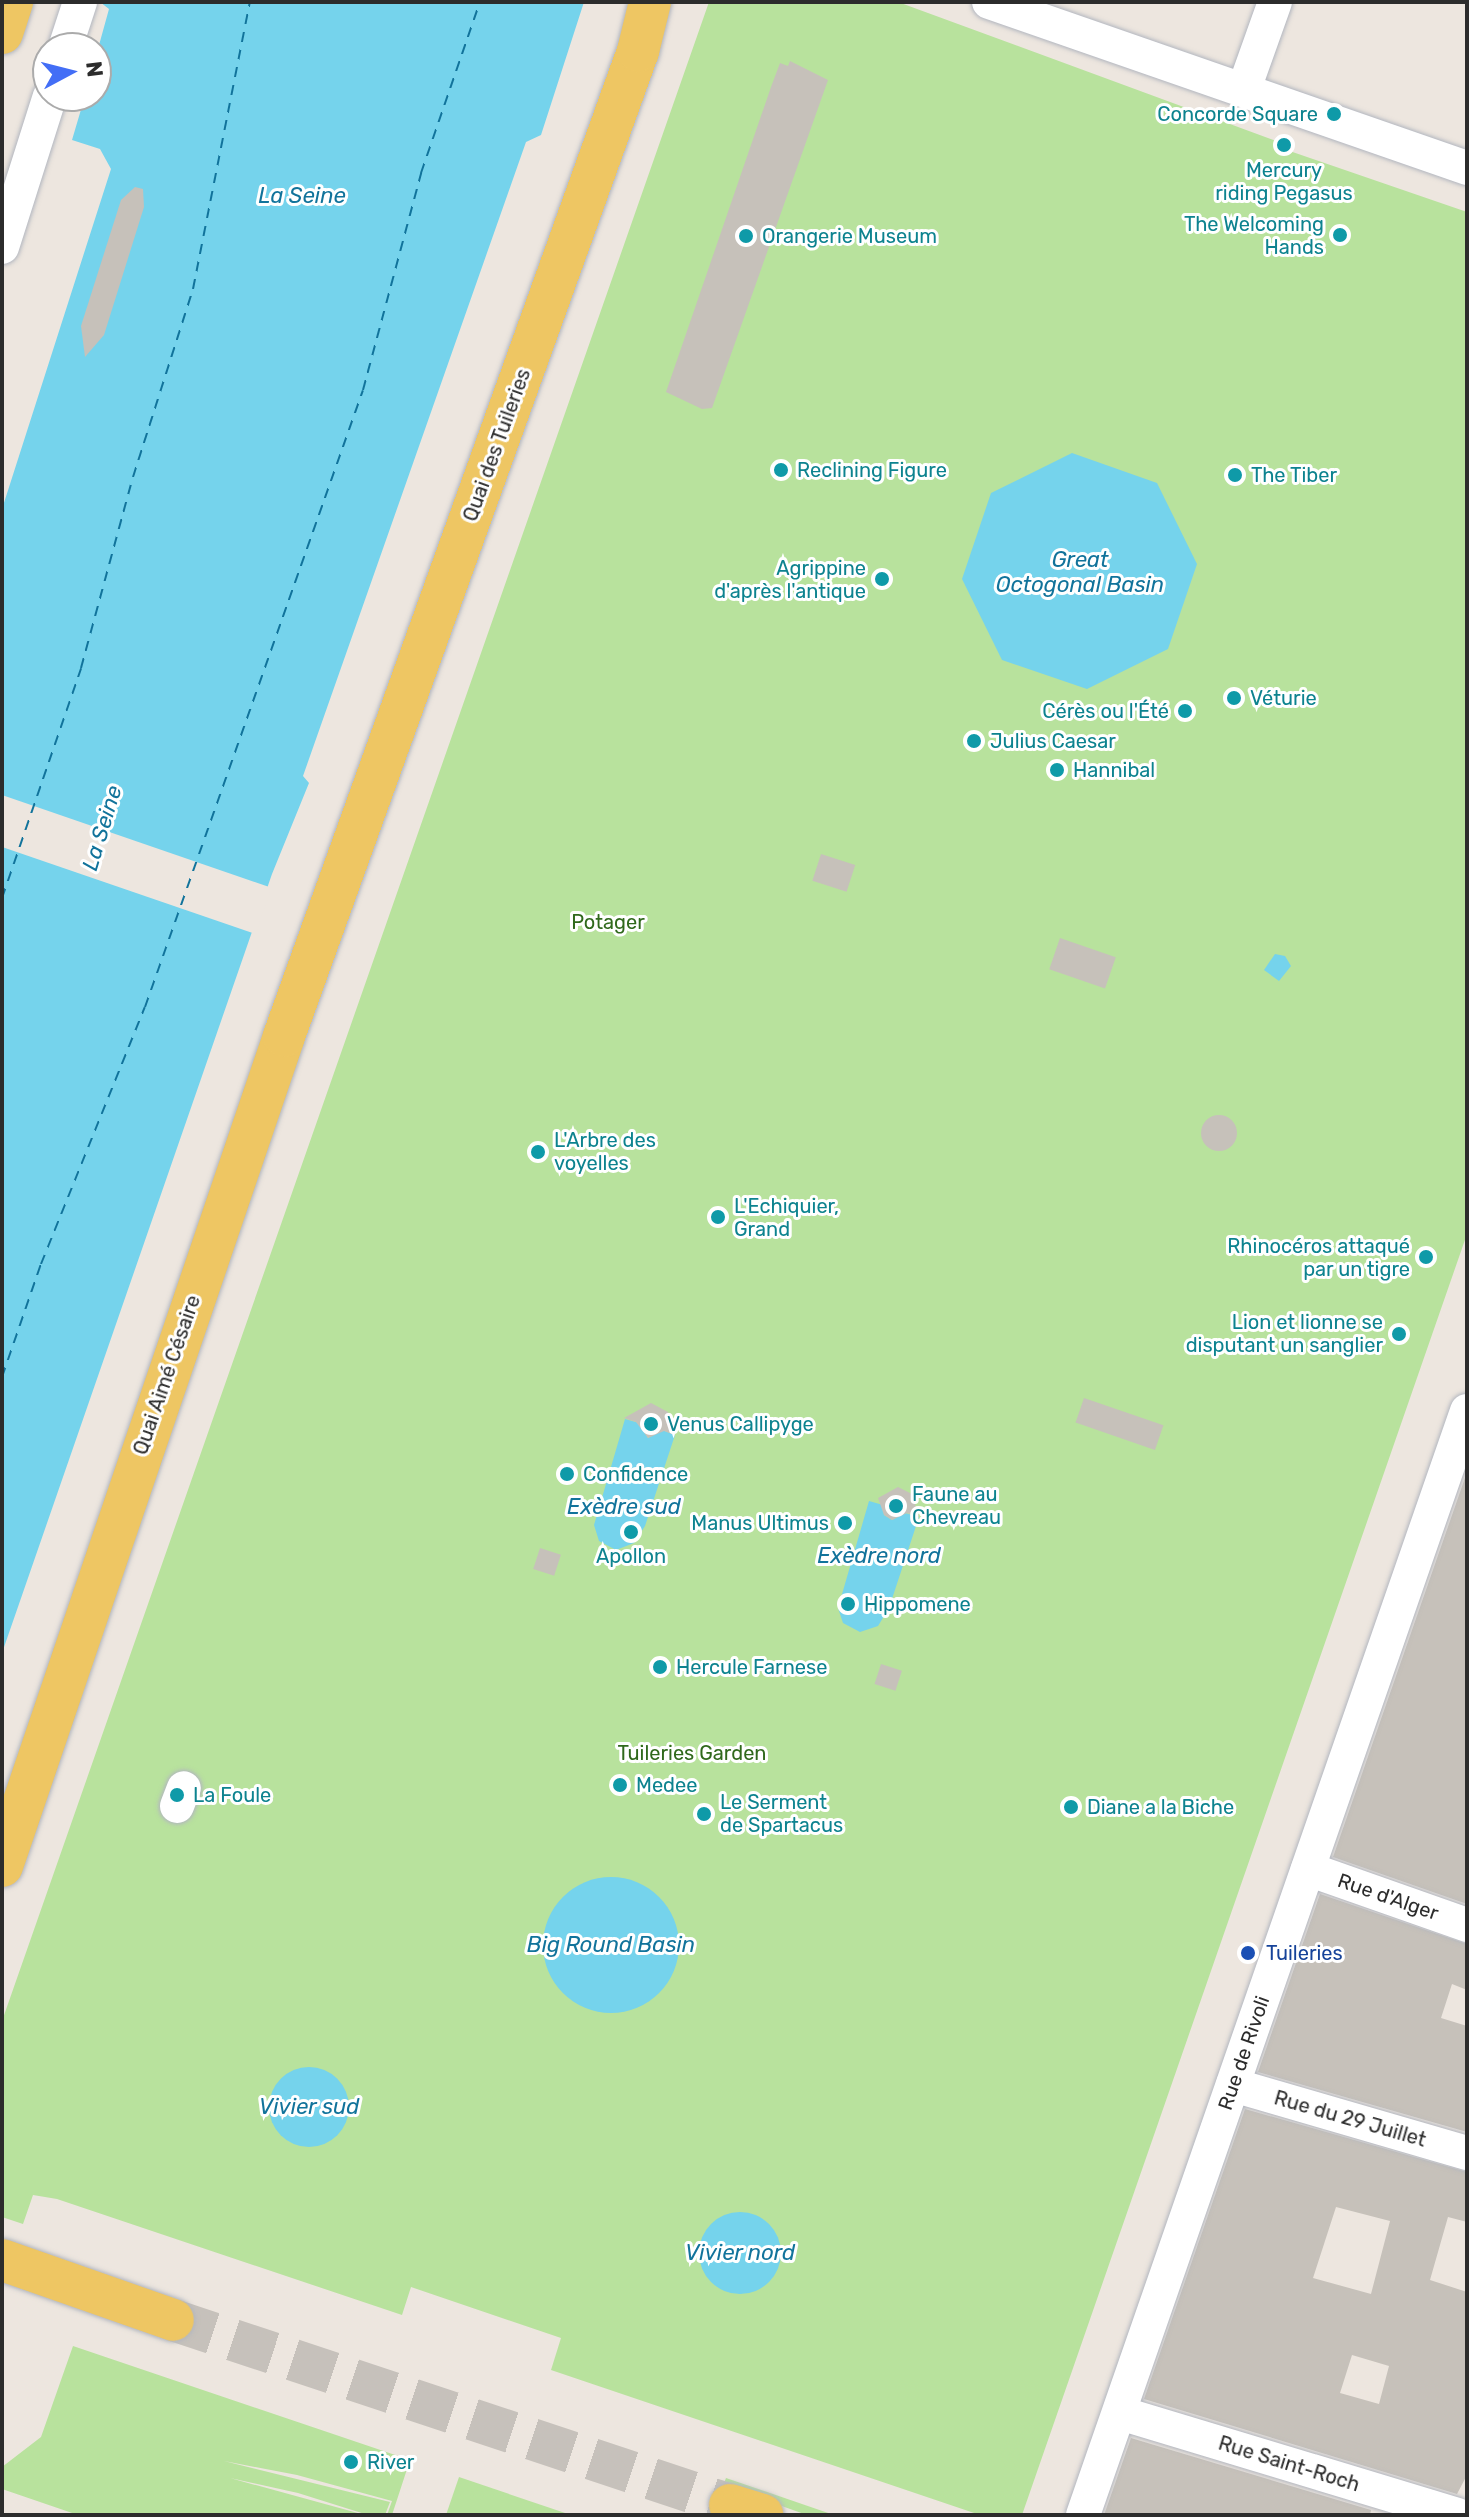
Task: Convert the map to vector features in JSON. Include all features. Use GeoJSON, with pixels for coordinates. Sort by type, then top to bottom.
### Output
{"type":"FeatureCollection","features":[{"type":"Feature","properties":{"kind":"main road"},"geometry":{"type":"LineString","coordinates":[[2,33],[12,2]]}},
{"type":"Feature","properties":{"kind":"main road","name":"Quai des Tuileries"},"geometry":{"type":"LineString","coordinates":[[339,886],[638,51],[650,2]]}},
{"type":"Feature","properties":{"kind":"main road"},"geometry":{"type":"LineString","coordinates":[[638,51],[662,2]]}},
{"type":"Feature","properties":{"kind":"main road","name":"Quai Aimé Césaire"},"geometry":{"type":"LineString","coordinates":[[2,1866],[84,1614],[339,886]]}},
{"type":"Feature","properties":{"kind":"main road"},"geometry":{"type":"LineString","coordinates":[[2,2260],[173,2320]]}},
{"type":"Feature","properties":{"kind":"street"},"geometry":{"type":"LineString","coordinates":[[70,32],[80,2]]}},
{"type":"Feature","properties":{"kind":"street"},"geometry":{"type":"LineString","coordinates":[[989,2],[1467,168]]}},
{"type":"Feature","properties":{"kind":"street"},"geometry":{"type":"LineString","coordinates":[[1244,89],[1275,2]]}},
{"type":"Feature","properties":{"kind":"street"},"geometry":{"type":"LineString","coordinates":[[2,247],[45,112]]}},
{"type":"Feature","properties":{"kind":"street","name":"Rue de Rivoli"},"geometry":{"type":"LineString","coordinates":[[1083,2515],[1467,1411]]}},
{"type":"Feature","properties":{"kind":"street","name":"Rue d'Alger"},"geometry":{"type":"LineString","coordinates":[[1308,1869],[1467,1925]]}},
{"type":"Feature","properties":{"kind":"street","name":"Rue du 29 Juillet"},"geometry":{"type":"LineString","coordinates":[[1233,2085],[1467,2153]]}},
{"type":"Feature","properties":{"kind":"street","name":"Rue Saint-Roch"},"geometry":{"type":"LineString","coordinates":[[1120,2413],[1457,2515]]}},
{"type":"Feature","properties":{"kind":"green space","name":"Tuileries Garden"},"geometry":{"type":"Polygon","coordinates":[[[709,2],[898,2],[1279,142],[1278,147],[1467,212],[1467,1234],[1022,2515],[980,2515],[551,2370],[561,2338],[411,2287],[402,2315],[57,2199],[33,2195],[23,2224],[2,2217],[2,2021],[709,2]]]}},
{"type":"Feature","properties":{"kind":"green space"},"geometry":{"type":"Polygon","coordinates":[[[73,2346],[410,2460],[392,2515],[387,2515],[392,2501],[297,2475],[224,2461],[390,2502],[385,2515],[368,2515],[298,2493],[230,2478],[365,2515],[78,2515],[2,2489],[2,2467],[41,2437],[73,2346]]]}},
{"type":"Feature","properties":{"kind":"green space"},"geometry":{"type":"Polygon","coordinates":[[[459,2477],[571,2515],[446,2515],[459,2477]]]}},
{"type":"Feature","properties":{"kind":"green space"},"geometry":{"type":"Polygon","coordinates":[[[726,2478],[834,2515],[807,2515],[734,2489],[724,2515],[712,2515],[726,2478]]]}},
{"type":"Feature","properties":{"kind":"water","name":"La Seine"},"geometry":{"type":"Polygon","coordinates":[[[100,2],[584,2],[541,135],[526,142],[303,776],[309,783],[272,874],[2,1653],[2,509],[111,169],[100,149],[72,140],[80,112],[112,112],[112,32],[103,32],[109,9],[100,2]]]}},
{"type":"Feature","properties":{"kind":"water","name":"Great Octogonal Basin"},"geometry":{"type":"Polygon","coordinates":[[[1072,453],[1157,483],[1197,564],[1168,649],[1087,689],[1002,660],[962,579],[991,493],[1072,453]]]}},
{"type":"Feature","properties":{"kind":"water"},"geometry":{"type":"Polygon","coordinates":[[[1275,954],[1285,956],[1291,966],[1279,981],[1264,970],[1275,954]]]}},
{"type":"Feature","properties":{"kind":"water","name":"Exèdre sud"},"geometry":{"type":"Polygon","coordinates":[[[625,1419],[639,1423],[648,1438],[662,1430],[675,1435],[645,1526],[634,1543],[616,1550],[599,1541],[594,1525],[625,1419]]]}},
{"type":"Feature","properties":{"kind":"water","name":"Exèdre nord"},"geometry":{"type":"Polygon","coordinates":[[[869,1501],[883,1505],[884,1515],[892,1520],[905,1513],[919,1517],[889,1608],[878,1626],[860,1632],[843,1623],[838,1608],[869,1501]]]}},
{"type":"Feature","properties":{"kind":"water","name":"Big Round Basin"},"geometry":{"type":"Polygon","coordinates":[[[611,1877],[637,1882],[659,1897],[674,1919],[679,1945],[674,1971],[659,1993],[637,2008],[611,2013],[585,2008],[563,1993],[548,1971],[543,1945],[548,1919],[563,1897],[585,1882],[611,1877]]]}},
{"type":"Feature","properties":{"kind":"water","name":"Vivier sud"},"geometry":{"type":"Polygon","coordinates":[[[309,2067],[324,2070],[337,2079],[346,2092],[349,2107],[346,2122],[337,2135],[324,2144],[309,2147],[294,2144],[281,2135],[272,2122],[269,2107],[272,2092],[281,2079],[294,2070],[309,2067]]]}},
{"type":"Feature","properties":{"kind":"water","name":"Vivier nord"},"geometry":{"type":"Polygon","coordinates":[[[740,2212],[756,2215],[769,2224],[778,2237],[781,2253],[778,2269],[769,2282],[756,2291],[740,2294],[724,2291],[711,2282],[702,2269],[699,2253],[702,2237],[711,2224],[724,2215],[740,2212]]]}},
{"type":"Feature","properties":{"kind":"pier"},"geometry":{"type":"Polygon","coordinates":[[[2,795],[271,888],[256,934],[2,847],[2,795]]]}},
{"type":"Feature","properties":{"kind":"building","name":"Orangerie Museum"},"geometry":{"type":"Polygon","coordinates":[[[790,61],[828,80],[712,408],[702,409],[666,392],[771,87],[780,63],[788,66],[790,61]]]}},
{"type":"Feature","properties":{"kind":"building"},"geometry":{"type":"Polygon","coordinates":[[[135,187],[143,189],[144,207],[104,335],[85,357],[81,326],[121,200],[135,187]]]}},
{"type":"Feature","properties":{"kind":"building"},"geometry":{"type":"Polygon","coordinates":[[[821,854],[855,865],[847,892],[812,881],[821,854]]]}},
{"type":"Feature","properties":{"kind":"building"},"geometry":{"type":"Polygon","coordinates":[[[1060,938],[1116,957],[1105,988],[1049,969],[1060,938]]]}},
{"type":"Feature","properties":{"kind":"building"},"geometry":{"type":"Polygon","coordinates":[[[1219,1115],[1232,1120],[1237,1133],[1232,1146],[1219,1151],[1206,1146],[1201,1133],[1206,1120],[1219,1115]]]}},
{"type":"Feature","properties":{"kind":"building"},"geometry":{"type":"Polygon","coordinates":[[[1084,1398],[1163,1425],[1155,1450],[1076,1423],[1084,1398]]]}},
{"type":"Feature","properties":{"kind":"building"},"geometry":{"type":"Polygon","coordinates":[[[651,1403],[668,1412],[675,1435],[664,1431],[648,1438],[636,1422],[624,1418],[651,1403]]]}},
{"type":"Feature","properties":{"kind":"building"},"geometry":{"type":"Polygon","coordinates":[[[1467,1472],[1467,1904],[1333,1857],[1467,1472]]]}},
{"type":"Feature","properties":{"kind":"building"},"geometry":{"type":"Polygon","coordinates":[[[898,1487],[912,1494],[919,1517],[907,1513],[892,1520],[884,1515],[878,1498],[898,1487]]]}},
{"type":"Feature","properties":{"kind":"building"},"geometry":{"type":"Polygon","coordinates":[[[540,1548],[561,1555],[554,1576],[533,1569],[540,1548]]]}},
{"type":"Feature","properties":{"kind":"building"},"geometry":{"type":"Polygon","coordinates":[[[881,1664],[902,1671],[895,1691],[875,1684],[881,1664]]]}},
{"type":"Feature","properties":{"kind":"building"},"geometry":{"type":"Polygon","coordinates":[[[1320,1894],[1467,1944],[1467,1990],[1452,1984],[1441,2018],[1467,2026],[1467,2132],[1258,2072],[1320,1894]]]}},
{"type":"Feature","properties":{"kind":"building"},"geometry":{"type":"Polygon","coordinates":[[[1245,2109],[1467,2172],[1467,2222],[1448,2217],[1430,2280],[1467,2292],[1467,2475],[1457,2494],[1144,2399],[1245,2109]],[[1336,2207],[1313,2278],[1371,2294],[1390,2221],[1336,2207]],[[1352,2355],[1340,2393],[1379,2404],[1389,2366],[1352,2355]]]}},
{"type":"Feature","properties":{"kind":"building"},"geometry":{"type":"Polygon","coordinates":[[[1131,2438],[1371,2510],[1370,2515],[1104,2515],[1131,2438]]]}},
{"type":"Feature","properties":{"kind":"ferry route"},"geometry":{"type":"LineString","coordinates":[[2,898],[81,668],[133,477],[193,289],[250,2]]}},
{"type":"Feature","properties":{"kind":"ferry route"},"geometry":{"type":"LineString","coordinates":[[2,1377],[41,1264],[145,1007],[363,390],[421,173],[480,2]]}},
{"type":"Feature","properties":{"kind":"tunnel"},"geometry":{"type":"LineString","coordinates":[[173,2320],[730,2505]]}},
{"type":"Feature","properties":{"kind":"place","name":"Concorde Square"},"geometry":{"type":"Point","coordinates":[1334,114]}},
{"type":"Feature","properties":{"kind":"place","name":"Mercury riding Pegasus"},"geometry":{"type":"Point","coordinates":[1284,145]}},
{"type":"Feature","properties":{"kind":"place","name":"The Welcoming Hands"},"geometry":{"type":"Point","coordinates":[1340,235]}},
{"type":"Feature","properties":{"kind":"place","name":"Orangerie Museum"},"geometry":{"type":"Point","coordinates":[746,236]}},
{"type":"Feature","properties":{"kind":"place","name":"Reclining Figure"},"geometry":{"type":"Point","coordinates":[781,470]}},
{"type":"Feature","properties":{"kind":"place","name":"The Tiber"},"geometry":{"type":"Point","coordinates":[1235,475]}},
{"type":"Feature","properties":{"kind":"place","name":"Agrippine d'après l'antique"},"geometry":{"type":"Point","coordinates":[882,579]}},
{"type":"Feature","properties":{"kind":"place","name":"Véturie"},"geometry":{"type":"Point","coordinates":[1234,698]}},
{"type":"Feature","properties":{"kind":"place","name":"Cérès ou l'Été"},"geometry":{"type":"Point","coordinates":[1185,711]}},
{"type":"Feature","properties":{"kind":"place","name":"Julius Caesar"},"geometry":{"type":"Point","coordinates":[974,741]}},
{"type":"Feature","properties":{"kind":"place","name":"Hannibal"},"geometry":{"type":"Point","coordinates":[1057,770]}},
{"type":"Feature","properties":{"kind":"place","name":"L'Arbre des voyelles"},"geometry":{"type":"Point","coordinates":[538,1152]}},
{"type":"Feature","properties":{"kind":"place","name":"L'Echiquier, Grand"},"geometry":{"type":"Point","coordinates":[718,1217]}},
{"type":"Feature","properties":{"kind":"place","name":"Rhinocéros attaqué par un tigre"},"geometry":{"type":"Point","coordinates":[1426,1257]}},
{"type":"Feature","properties":{"kind":"place","name":"Lion et lionne se disputant un sanglier"},"geometry":{"type":"Point","coordinates":[1399,1334]}},
{"type":"Feature","properties":{"kind":"place","name":"Venus Callipyge"},"geometry":{"type":"Point","coordinates":[651,1424]}},
{"type":"Feature","properties":{"kind":"place","name":"Confidence"},"geometry":{"type":"Point","coordinates":[567,1474]}},
{"type":"Feature","properties":{"kind":"place","name":"Faune au Chevreau"},"geometry":{"type":"Point","coordinates":[896,1506]}},
{"type":"Feature","properties":{"kind":"place","name":"Manus Ultimus"},"geometry":{"type":"Point","coordinates":[845,1523]}},
{"type":"Feature","properties":{"kind":"place","name":"Apollon"},"geometry":{"type":"Point","coordinates":[631,1532]}},
{"type":"Feature","properties":{"kind":"place","name":"Hippomene"},"geometry":{"type":"Point","coordinates":[848,1604]}},
{"type":"Feature","properties":{"kind":"place","name":"Hercule Farnese"},"geometry":{"type":"Point","coordinates":[660,1667]}},
{"type":"Feature","properties":{"kind":"place","name":"Medee"},"geometry":{"type":"Point","coordinates":[620,1785]}},
{"type":"Feature","properties":{"kind":"place","name":"La Foule"},"geometry":{"type":"Point","coordinates":[177,1795]}},
{"type":"Feature","properties":{"kind":"place","name":"Diane a la Biche"},"geometry":{"type":"Point","coordinates":[1071,1807]}},
{"type":"Feature","properties":{"kind":"place","name":"Le Serment de Spartacus"},"geometry":{"type":"Point","coordinates":[704,1814]}},
{"type":"Feature","properties":{"kind":"place","name":"Tuileries"},"geometry":{"type":"Point","coordinates":[1248,1953]}},
{"type":"Feature","properties":{"kind":"place","name":"River"},"geometry":{"type":"Point","coordinates":[351,2462]}},
{"type":"Feature","properties":{"kind":"park label","name":"Potager"},"geometry":{"type":"Point","coordinates":[608,922]}}]}
